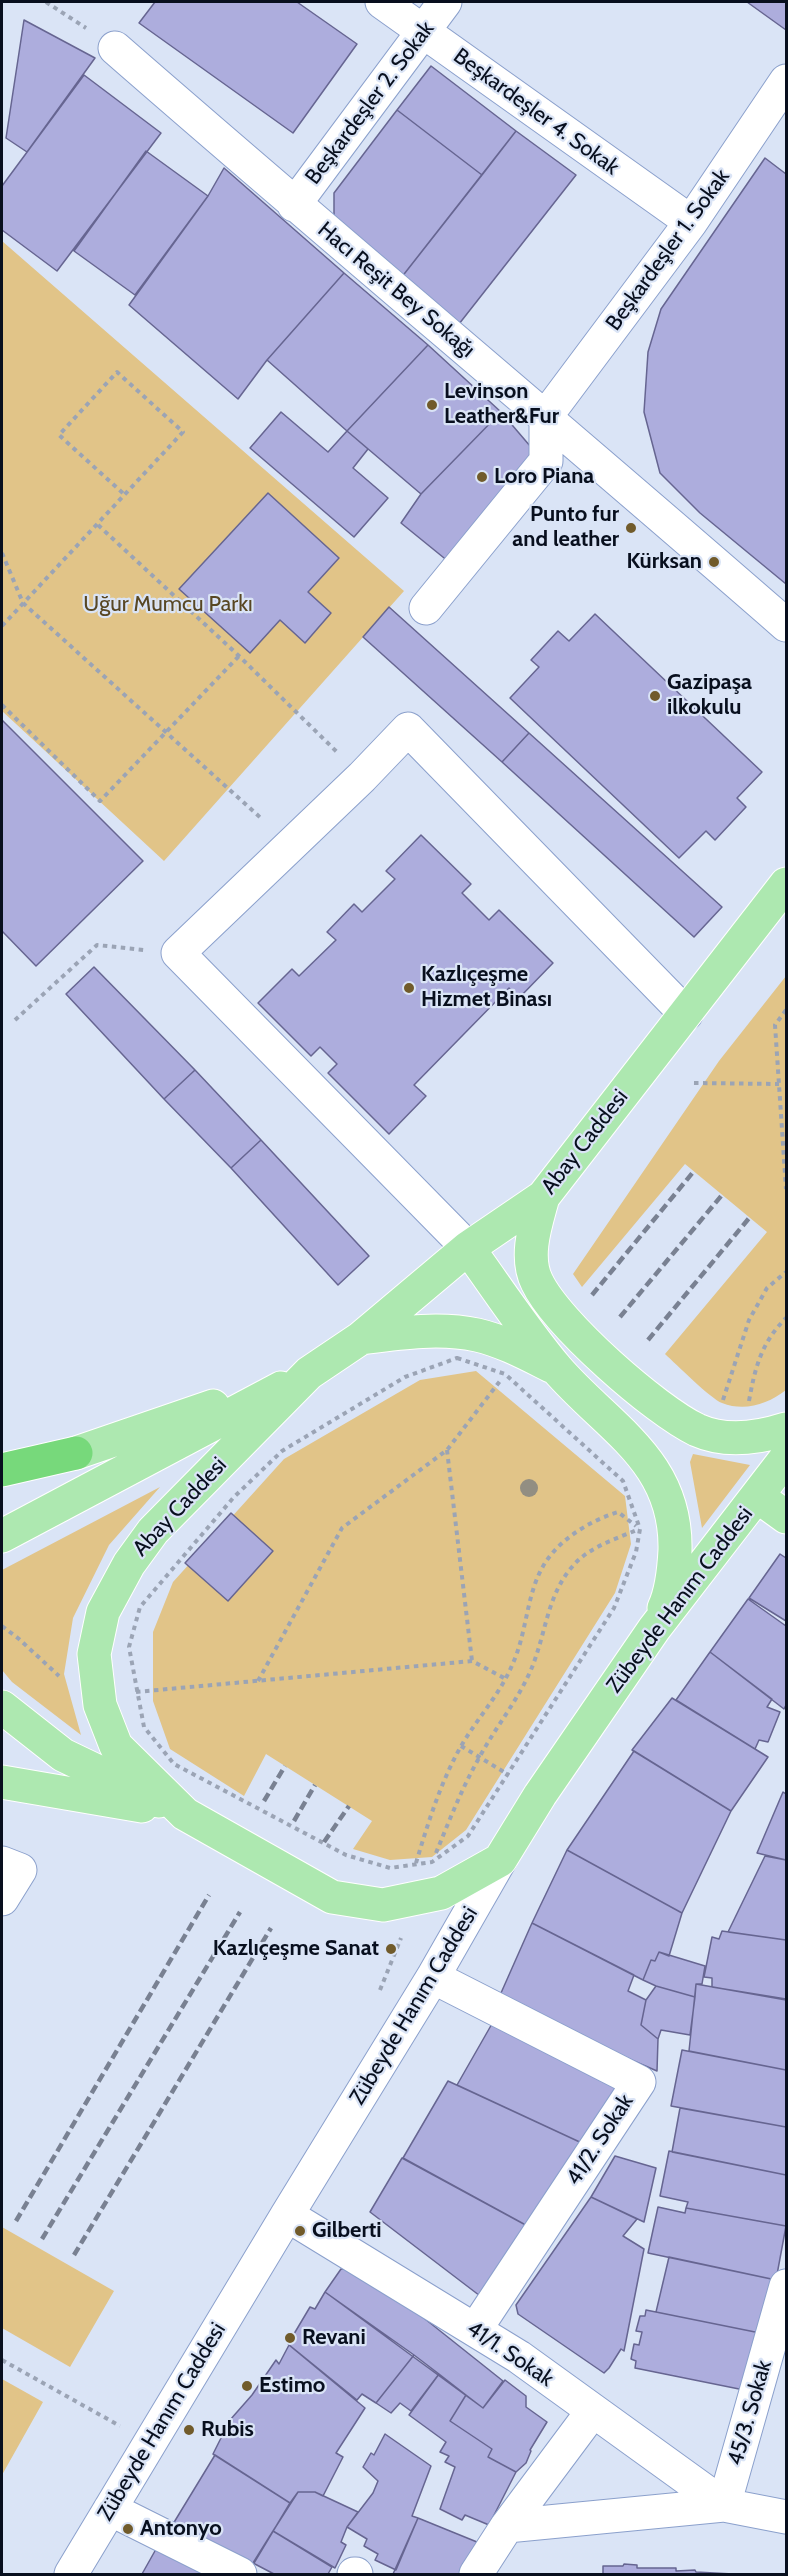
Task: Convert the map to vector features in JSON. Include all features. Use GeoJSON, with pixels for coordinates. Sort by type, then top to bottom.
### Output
{"type":"FeatureCollection","features":[{"type":"Feature","properties":{"kind":"highway"},"geometry":{"type":"LineString","coordinates":[[2,1448],[75,1453]]}},
{"type":"Feature","properties":{"kind":"highway"},"geometry":{"type":"LineString","coordinates":[[2,1470],[75,1453]]}},
{"type":"Feature","properties":{"kind":"main road","name":"Abay Caddesi"},"geometry":{"type":"LineString","coordinates":[[2,1536],[309,1373],[361,1338],[468,1248],[543,1197],[786,884]]}},
{"type":"Feature","properties":{"kind":"main road"},"geometry":{"type":"LineString","coordinates":[[543,1197],[535,1225],[531,1258],[537,1282],[558,1313],[587,1343],[654,1402],[698,1430],[731,1438],[761,1437],[786,1429]]}},
{"type":"Feature","properties":{"kind":"main road"},"geometry":{"type":"LineString","coordinates":[[468,1248],[558,1370],[645,1458],[664,1486],[675,1536],[672,1580],[666,1603],[654,1629]]}},
{"type":"Feature","properties":{"kind":"main road"},"geometry":{"type":"LineString","coordinates":[[361,1338],[417,1331],[477,1335],[509,1345],[558,1370]]}},
{"type":"Feature","properties":{"kind":"main road","name":"Abay Caddesi"},"geometry":{"type":"LineString","coordinates":[[309,1373],[153,1531],[129,1564],[103,1612],[94,1654],[100,1705],[116,1746],[185,1814],[332,1897],[383,1905],[441,1893],[500,1860]]}},
{"type":"Feature","properties":{"kind":"main road"},"geometry":{"type":"LineString","coordinates":[[75,1453],[309,1373]]}},
{"type":"Feature","properties":{"kind":"main road","name":"Zübeyde Hanım Caddesi"},"geometry":{"type":"LineString","coordinates":[[500,1860],[540,1795],[654,1629],[786,1458]]}},
{"type":"Feature","properties":{"kind":"main road"},"geometry":{"type":"LineString","coordinates":[[757,1496],[786,1516]]}},
{"type":"Feature","properties":{"kind":"main road"},"geometry":{"type":"LineString","coordinates":[[2,1707],[63,1755],[185,1814]]}},
{"type":"Feature","properties":{"kind":"main road","name":"Abay Caddesi"},"geometry":{"type":"LineString","coordinates":[[2,1782],[185,1814]]}},
{"type":"Feature","properties":{"kind":"street","name":"Beşkardeşler 4. Sokak"},"geometry":{"type":"LineString","coordinates":[[382,2],[691,222]]}},
{"type":"Feature","properties":{"kind":"street","name":"Beşkardeşler 2. Sokak"},"geometry":{"type":"LineString","coordinates":[[294,205],[445,2]]}},
{"type":"Feature","properties":{"kind":"street","name":"Hacı Reşit Bey Sokağı"},"geometry":{"type":"LineString","coordinates":[[116,48],[294,205],[546,416],[786,625]]}},
{"type":"Feature","properties":{"kind":"street","name":"Beşkardeşler 1. Sokak"},"geometry":{"type":"LineString","coordinates":[[546,416],[691,222],[786,81]]}},
{"type":"Feature","properties":{"kind":"street"},"geometry":{"type":"LineString","coordinates":[[426,608],[546,461],[546,416]]}},
{"type":"Feature","properties":{"kind":"street"},"geometry":{"type":"LineString","coordinates":[[468,1248],[178,953],[362,777],[408,729],[686,1014]]}},
{"type":"Feature","properties":{"kind":"street","name":"Zübeyde Hanım Caddesi"},"geometry":{"type":"LineString","coordinates":[[71,2574],[433,1977],[500,1860]]}},
{"type":"Feature","properties":{"kind":"street"},"geometry":{"type":"LineString","coordinates":[[2,1863],[20,1870],[2,1899]]}},
{"type":"Feature","properties":{"kind":"street","name":"41/2. Sokak"},"geometry":{"type":"LineString","coordinates":[[433,1977],[639,2082],[475,2330]]}},
{"type":"Feature","properties":{"kind":"street","name":"41/1. Sokak"},"geometry":{"type":"LineString","coordinates":[[287,2215],[519,2357],[592,2412],[724,2505]]}},
{"type":"Feature","properties":{"kind":"street","name":"45/3. Sokak"},"geometry":{"type":"LineString","coordinates":[[724,2505],[786,2286]]}},
{"type":"Feature","properties":{"kind":"street"},"geometry":{"type":"LineString","coordinates":[[476,2574],[507,2526],[592,2412]]}},
{"type":"Feature","properties":{"kind":"street"},"geometry":{"type":"LineString","coordinates":[[507,2526],[724,2505],[786,2517]]}},
{"type":"Feature","properties":{"kind":"street"},"geometry":{"type":"LineString","coordinates":[[110,2509],[240,2574]]}},
{"type":"Feature","properties":{"kind":"path"},"geometry":{"type":"LineString","coordinates":[[46,2],[116,48]]}},
{"type":"Feature","properties":{"kind":"path"},"geometry":{"type":"LineString","coordinates":[[2,626],[126,496],[183,432],[117,372],[59,435],[126,496]]}},
{"type":"Feature","properties":{"kind":"path"},"geometry":{"type":"LineString","coordinates":[[98,525],[239,656],[362,777]]}},
{"type":"Feature","properties":{"kind":"path"},"geometry":{"type":"LineString","coordinates":[[2,553],[23,603],[290,845]]}},
{"type":"Feature","properties":{"kind":"path"},"geometry":{"type":"LineString","coordinates":[[2,705],[100,801],[239,656]]}},
{"type":"Feature","properties":{"kind":"path"},"geometry":{"type":"LineString","coordinates":[[15,1020],[97,945],[178,953]]}},
{"type":"Feature","properties":{"kind":"path"},"geometry":{"type":"LineString","coordinates":[[786,1010],[775,1025],[786,1189]]}},
{"type":"Feature","properties":{"kind":"path"},"geometry":{"type":"LineString","coordinates":[[694,1083],[779,1084]]}},
{"type":"Feature","properties":{"kind":"path"},"geometry":{"type":"LineString","coordinates":[[698,1430],[721,1410],[749,1320],[767,1288],[786,1272]]}},
{"type":"Feature","properties":{"kind":"path"},"geometry":{"type":"LineString","coordinates":[[747,1410],[757,1362],[774,1330],[786,1318]]}},
{"type":"Feature","properties":{"kind":"path"},"geometry":{"type":"LineString","coordinates":[[457,1358],[505,1374],[623,1481],[640,1529],[636,1552],[614,1608],[468,1836],[432,1862],[390,1868],[346,1855],[174,1764],[144,1727],[129,1647],[140,1607],[234,1497],[282,1451],[405,1377],[457,1358]]}},
{"type":"Feature","properties":{"kind":"path"},"geometry":{"type":"LineString","coordinates":[[258,1681],[342,1528],[447,1450],[505,1374]]}},
{"type":"Feature","properties":{"kind":"path"},"geometry":{"type":"LineString","coordinates":[[447,1450],[472,1661]]}},
{"type":"Feature","properties":{"kind":"path"},"geometry":{"type":"LineString","coordinates":[[416,1864],[437,1793],[461,1746],[497,1695],[514,1661],[534,1585],[547,1559],[569,1536],[602,1517],[618,1512],[640,1529],[675,1536]]}},
{"type":"Feature","properties":{"kind":"path"},"geometry":{"type":"LineString","coordinates":[[378,1994],[463,1787],[531,1671],[542,1639],[548,1609],[559,1583],[574,1564],[599,1545],[640,1529]]}},
{"type":"Feature","properties":{"kind":"path"},"geometry":{"type":"LineString","coordinates":[[2,1626],[67,1684]]}},
{"type":"Feature","properties":{"kind":"path"},"geometry":{"type":"LineString","coordinates":[[136,1692],[472,1661],[506,1679]]}},
{"type":"Feature","properties":{"kind":"path"},"geometry":{"type":"LineString","coordinates":[[461,1746],[540,1795]]}},
{"type":"Feature","properties":{"kind":"path"},"geometry":{"type":"LineString","coordinates":[[2,2360],[120,2426]]}},
{"type":"Feature","properties":{"kind":"green space","name":"Uğur Mumcu Parkı"},"geometry":{"type":"Polygon","coordinates":[[[2,241],[404,591],[164,861],[2,711],[2,241]]]}},
{"type":"Feature","properties":{"kind":"green space"},"geometry":{"type":"Polygon","coordinates":[[[786,976],[786,1390],[764,1403],[739,1407],[717,1400],[665,1354],[767,1232],[685,1164],[582,1287],[573,1274],[719,1061],[786,976]]]}},
{"type":"Feature","properties":{"kind":"green space"},"geometry":{"type":"Polygon","coordinates":[[[476,1371],[625,1496],[631,1544],[615,1593],[466,1830],[432,1857],[390,1860],[353,1849],[372,1821],[266,1754],[244,1796],[170,1749],[153,1701],[153,1632],[173,1582],[284,1459],[420,1380],[476,1371]]]}},
{"type":"Feature","properties":{"kind":"green space"},"geometry":{"type":"Polygon","coordinates":[[[693,1454],[750,1465],[702,1528],[690,1462],[693,1454]]]}},
{"type":"Feature","properties":{"kind":"green space"},"geometry":{"type":"Polygon","coordinates":[[[160,1487],[109,1545],[73,1618],[64,1674],[81,1735],[12,1682],[2,1670],[2,1570],[160,1487]]]}},
{"type":"Feature","properties":{"kind":"green space"},"geometry":{"type":"Polygon","coordinates":[[[2,2227],[114,2291],[70,2367],[2,2328],[2,2227]]]}},
{"type":"Feature","properties":{"kind":"green space"},"geometry":{"type":"Polygon","coordinates":[[[2,2379],[43,2402],[2,2475],[2,2379]]]}},
{"type":"Feature","properties":{"kind":"building"},"geometry":{"type":"Polygon","coordinates":[[[155,2],[297,2],[357,44],[293,133],[139,23],[155,2]]]}},
{"type":"Feature","properties":{"kind":"building"},"geometry":{"type":"Polygon","coordinates":[[[747,2],[786,2],[786,30],[747,2]]]}},
{"type":"Feature","properties":{"kind":"building"},"geometry":{"type":"Polygon","coordinates":[[[24,20],[95,58],[27,152],[6,138],[24,20]]]}},
{"type":"Feature","properties":{"kind":"building"},"geometry":{"type":"Polygon","coordinates":[[[431,66],[516,131],[482,175],[397,110],[431,66]]]}},
{"type":"Feature","properties":{"kind":"building"},"geometry":{"type":"Polygon","coordinates":[[[84,75],[161,133],[57,271],[2,230],[2,186],[84,75]]]}},
{"type":"Feature","properties":{"kind":"building"},"geometry":{"type":"Polygon","coordinates":[[[397,110],[482,175],[401,278],[334,225],[334,193],[397,110]]]}},
{"type":"Feature","properties":{"kind":"building"},"geometry":{"type":"Polygon","coordinates":[[[516,131],[576,175],[459,324],[401,278],[516,131]]]}},
{"type":"Feature","properties":{"kind":"building"},"geometry":{"type":"Polygon","coordinates":[[[146,151],[208,196],[135,295],[74,251],[146,151]]]}},
{"type":"Feature","properties":{"kind":"building"},"geometry":{"type":"Polygon","coordinates":[[[765,158],[786,174],[786,584],[700,513],[660,473],[644,412],[648,352],[661,309],[765,158]]]}},
{"type":"Feature","properties":{"kind":"building"},"geometry":{"type":"Polygon","coordinates":[[[224,168],[344,273],[267,360],[238,399],[129,305],[208,196],[224,168]]]}},
{"type":"Feature","properties":{"kind":"building"},"geometry":{"type":"Polygon","coordinates":[[[344,273],[428,345],[347,431],[267,360],[344,273]]]}},
{"type":"Feature","properties":{"kind":"building"},"geometry":{"type":"Polygon","coordinates":[[[428,345],[501,412],[421,494],[347,431],[428,345]]]}},
{"type":"Feature","properties":{"kind":"building"},"geometry":{"type":"Polygon","coordinates":[[[281,412],[328,452],[347,431],[368,449],[353,468],[388,498],[354,537],[250,448],[281,412]]]}},
{"type":"Feature","properties":{"kind":"building","name":"Loro Piana"},"geometry":{"type":"Polygon","coordinates":[[[501,412],[542,460],[449,562],[401,523],[421,494],[501,412]]]}},
{"type":"Feature","properties":{"kind":"building"},"geometry":{"type":"Polygon","coordinates":[[[268,493],[339,558],[308,592],[331,613],[305,643],[280,620],[250,653],[179,589],[268,493]]]}},
{"type":"Feature","properties":{"kind":"building"},"geometry":{"type":"Polygon","coordinates":[[[389,607],[529,733],[502,762],[363,637],[389,607]]]}},
{"type":"Feature","properties":{"kind":"building"},"geometry":{"type":"Polygon","coordinates":[[[595,614],[762,772],[737,798],[746,807],[715,840],[706,831],[679,858],[510,698],[539,667],[531,660],[558,631],[569,641],[595,614]]]}},
{"type":"Feature","properties":{"kind":"building"},"geometry":{"type":"Polygon","coordinates":[[[2,720],[143,861],[36,966],[2,931],[2,720]]]}},
{"type":"Feature","properties":{"kind":"building"},"geometry":{"type":"Polygon","coordinates":[[[529,733],[722,907],[694,937],[502,762],[529,733]]]}},
{"type":"Feature","properties":{"kind":"building"},"geometry":{"type":"Polygon","coordinates":[[[421,835],[471,884],[462,893],[489,920],[499,910],[553,963],[519,998],[509,988],[414,1085],[426,1096],[389,1134],[328,1073],[337,1064],[320,1047],[311,1056],[258,1003],[292,969],[299,976],[336,940],[327,932],[354,904],[362,912],[395,879],[386,871],[421,835]]]}},
{"type":"Feature","properties":{"kind":"building"},"geometry":{"type":"Polygon","coordinates":[[[94,967],[195,1070],[164,1099],[66,994],[94,967]]]}},
{"type":"Feature","properties":{"kind":"building"},"geometry":{"type":"Polygon","coordinates":[[[195,1070],[261,1140],[231,1168],[164,1099],[195,1070]]]}},
{"type":"Feature","properties":{"kind":"building"},"geometry":{"type":"Polygon","coordinates":[[[261,1140],[369,1256],[338,1285],[231,1168],[261,1140]]]}},
{"type":"Feature","properties":{"kind":"building"},"geometry":{"type":"Polygon","coordinates":[[[231,1513],[273,1551],[228,1601],[185,1563],[231,1513]]]}},
{"type":"Feature","properties":{"kind":"building"},"geometry":{"type":"Polygon","coordinates":[[[780,1554],[786,1558],[786,1621],[749,1598],[780,1554]]]}},
{"type":"Feature","properties":{"kind":"building"},"geometry":{"type":"Polygon","coordinates":[[[748,1599],[786,1626],[786,1705],[784,1709],[710,1652],[748,1599]]]}},
{"type":"Feature","properties":{"kind":"building"},"geometry":{"type":"Polygon","coordinates":[[[710,1652],[772,1699],[767,1707],[780,1712],[768,1742],[759,1740],[755,1749],[676,1700],[710,1652]]]}},
{"type":"Feature","properties":{"kind":"building"},"geometry":{"type":"Polygon","coordinates":[[[672,1698],[768,1757],[731,1811],[632,1750],[672,1698]]]}},
{"type":"Feature","properties":{"kind":"building"},"geometry":{"type":"Polygon","coordinates":[[[634,1751],[731,1811],[682,1913],[567,1850],[634,1751]]]}},
{"type":"Feature","properties":{"kind":"building"},"geometry":{"type":"Polygon","coordinates":[[[783,1792],[786,1794],[786,1860],[757,1853],[783,1792]]]}},
{"type":"Feature","properties":{"kind":"building"},"geometry":{"type":"Polygon","coordinates":[[[567,1850],[682,1913],[669,1956],[659,1952],[655,1961],[651,1960],[643,1980],[532,1923],[567,1850]]]}},
{"type":"Feature","properties":{"kind":"building"},"geometry":{"type":"Polygon","coordinates":[[[765,1856],[786,1860],[786,1940],[728,1932],[765,1856]]]}},
{"type":"Feature","properties":{"kind":"building"},"geometry":{"type":"Polygon","coordinates":[[[532,1923],[634,1975],[628,1991],[646,2000],[641,2025],[658,2039],[657,2071],[497,2002],[532,1923]]]}},
{"type":"Feature","properties":{"kind":"building"},"geometry":{"type":"Polygon","coordinates":[[[722,1931],[786,1940],[786,1999],[712,1987],[712,1978],[704,1977],[712,1937],[719,1939],[722,1931]]]}},
{"type":"Feature","properties":{"kind":"building"},"geometry":{"type":"Polygon","coordinates":[[[659,1952],[705,1966],[702,1984],[696,1984],[695,1997],[643,1980],[651,1960],[655,1961],[659,1952]]]}},
{"type":"Feature","properties":{"kind":"building"},"geometry":{"type":"Polygon","coordinates":[[[696,1984],[786,2000],[786,2070],[689,2051],[696,1984]]]}},
{"type":"Feature","properties":{"kind":"building"},"geometry":{"type":"Polygon","coordinates":[[[656,1986],[695,1997],[690,2035],[661,2030],[658,2039],[641,2025],[646,2000],[656,1986]]]}},
{"type":"Feature","properties":{"kind":"building"},"geometry":{"type":"Polygon","coordinates":[[[493,2022],[623,2082],[584,2144],[457,2085],[493,2022]]]}},
{"type":"Feature","properties":{"kind":"building"},"geometry":{"type":"Polygon","coordinates":[[[682,2050],[786,2070],[786,2127],[671,2106],[682,2050]]]}},
{"type":"Feature","properties":{"kind":"building"},"geometry":{"type":"Polygon","coordinates":[[[448,2081],[584,2144],[533,2229],[403,2158],[448,2081]]]}},
{"type":"Feature","properties":{"kind":"building"},"geometry":{"type":"Polygon","coordinates":[[[680,2108],[786,2127],[786,2175],[672,2152],[680,2108]]]}},
{"type":"Feature","properties":{"kind":"building"},"geometry":{"type":"Polygon","coordinates":[[[669,2151],[786,2175],[786,2226],[686,2208],[688,2202],[660,2196],[669,2151]]]}},
{"type":"Feature","properties":{"kind":"building"},"geometry":{"type":"Polygon","coordinates":[[[615,2156],[656,2168],[644,2222],[591,2197],[615,2156]]]}},
{"type":"Feature","properties":{"kind":"building"},"geometry":{"type":"Polygon","coordinates":[[[402,2158],[533,2229],[488,2302],[370,2212],[402,2158]]]}},
{"type":"Feature","properties":{"kind":"building"},"geometry":{"type":"Polygon","coordinates":[[[591,2197],[637,2219],[623,2236],[644,2249],[624,2351],[621,2349],[604,2373],[518,2314],[516,2305],[591,2197]]]}},
{"type":"Feature","properties":{"kind":"building"},"geometry":{"type":"Polygon","coordinates":[[[658,2207],[685,2213],[686,2208],[786,2226],[776,2280],[648,2253],[658,2207]]]}},
{"type":"Feature","properties":{"kind":"building"},"geometry":{"type":"Polygon","coordinates":[[[669,2257],[776,2280],[765,2334],[656,2312],[669,2257]]]}},
{"type":"Feature","properties":{"kind":"building"},"geometry":{"type":"Polygon","coordinates":[[[361,2268],[503,2381],[483,2408],[325,2292],[341,2269],[361,2268]]]}},
{"type":"Feature","properties":{"kind":"building"},"geometry":{"type":"Polygon","coordinates":[[[325,2292],[414,2355],[376,2403],[362,2394],[357,2400],[288,2344],[310,2307],[315,2309],[325,2292]]]}},
{"type":"Feature","properties":{"kind":"building"},"geometry":{"type":"Polygon","coordinates":[[[646,2310],[765,2334],[754,2392],[635,2368],[636,2361],[631,2359],[634,2344],[639,2345],[642,2332],[636,2331],[640,2316],[645,2316],[646,2310]]]}},
{"type":"Feature","properties":{"kind":"building"},"geometry":{"type":"Polygon","coordinates":[[[289,2345],[365,2408],[336,2453],[343,2457],[323,2496],[315,2492],[298,2492],[290,2503],[213,2454],[230,2420],[252,2395],[276,2360],[279,2364],[289,2345]]]}},
{"type":"Feature","properties":{"kind":"building"},"geometry":{"type":"Polygon","coordinates":[[[414,2355],[439,2374],[411,2411],[400,2403],[391,2413],[376,2403],[414,2355]]]}},
{"type":"Feature","properties":{"kind":"building"},"geometry":{"type":"Polygon","coordinates":[[[439,2374],[466,2395],[450,2421],[492,2449],[488,2457],[516,2472],[489,2525],[465,2515],[462,2520],[440,2509],[455,2467],[445,2462],[449,2456],[440,2452],[446,2442],[409,2415],[439,2374]]]}},
{"type":"Feature","properties":{"kind":"building"},"geometry":{"type":"Polygon","coordinates":[[[505,2380],[526,2396],[526,2407],[547,2422],[530,2450],[526,2463],[516,2472],[488,2457],[492,2449],[450,2421],[466,2395],[483,2408],[505,2380]]]}},
{"type":"Feature","properties":{"kind":"building"},"geometry":{"type":"Polygon","coordinates":[[[385,2434],[431,2466],[412,2516],[418,2518],[396,2570],[375,2560],[378,2554],[364,2546],[367,2539],[347,2527],[373,2493],[378,2481],[363,2467],[371,2453],[374,2455],[385,2434]]]}},
{"type":"Feature","properties":{"kind":"building"},"geometry":{"type":"Polygon","coordinates":[[[215,2455],[290,2503],[251,2568],[173,2524],[215,2455]]]}},
{"type":"Feature","properties":{"kind":"building"},"geometry":{"type":"Polygon","coordinates":[[[298,2492],[315,2492],[358,2512],[347,2527],[341,2542],[346,2545],[335,2568],[273,2531],[298,2492]]]}},
{"type":"Feature","properties":{"kind":"building"},"geometry":{"type":"Polygon","coordinates":[[[418,2518],[477,2542],[460,2574],[393,2574],[418,2518]]]}},
{"type":"Feature","properties":{"kind":"building"},"geometry":{"type":"Polygon","coordinates":[[[273,2531],[332,2567],[328,2574],[274,2574],[253,2563],[273,2531]]]}},
{"type":"Feature","properties":{"kind":"building"},"geometry":{"type":"Polygon","coordinates":[[[160,2542],[216,2574],[142,2574],[160,2542]]]}},
{"type":"Feature","properties":{"kind":"building"},"geometry":{"type":"Polygon","coordinates":[[[624,2564],[637,2565],[637,2568],[676,2568],[676,2571],[695,2570],[696,2572],[733,2574],[603,2574],[603,2566],[623,2566],[624,2564]]]}},
{"type":"Feature","properties":{"kind":"railway"},"geometry":{"type":"LineString","coordinates":[[592,1295],[694,1171]]}},
{"type":"Feature","properties":{"kind":"railway"},"geometry":{"type":"LineString","coordinates":[[620,1317],[722,1195]]}},
{"type":"Feature","properties":{"kind":"railway"},"geometry":{"type":"LineString","coordinates":[[648,1340],[750,1217]]}},
{"type":"Feature","properties":{"kind":"railway"},"geometry":{"type":"LineString","coordinates":[[264,1801],[285,1766]]}},
{"type":"Feature","properties":{"kind":"railway"},"geometry":{"type":"LineString","coordinates":[[294,1821],[315,1785]]}},
{"type":"Feature","properties":{"kind":"railway"},"geometry":{"type":"LineString","coordinates":[[324,1842],[349,1806]]}},
{"type":"Feature","properties":{"kind":"railway"},"geometry":{"type":"LineString","coordinates":[[16,2221],[209,1895]]}},
{"type":"Feature","properties":{"kind":"railway"},"geometry":{"type":"LineString","coordinates":[[42,2239],[240,1912]]}},
{"type":"Feature","properties":{"kind":"railway"},"geometry":{"type":"LineString","coordinates":[[74,2255],[271,1928]]}},
{"type":"Feature","properties":{"kind":"place","name":"Levinson Leather&Fur"},"geometry":{"type":"Point","coordinates":[432,405]}},
{"type":"Feature","properties":{"kind":"place","name":"Loro Piana"},"geometry":{"type":"Point","coordinates":[482,477]}},
{"type":"Feature","properties":{"kind":"place","name":"Punto fur and leather"},"geometry":{"type":"Point","coordinates":[631,528]}},
{"type":"Feature","properties":{"kind":"place","name":"Kürksan"},"geometry":{"type":"Point","coordinates":[714,562]}},
{"type":"Feature","properties":{"kind":"place","name":"Gazipaşa ilkokulu"},"geometry":{"type":"Point","coordinates":[655,696]}},
{"type":"Feature","properties":{"kind":"place","name":"Kazlıçeşme Hizmet Binası"},"geometry":{"type":"Point","coordinates":[409,988]}},
{"type":"Feature","properties":{"kind":"place","name":"Kazlıçeşme Sanat"},"geometry":{"type":"Point","coordinates":[391,1949]}},
{"type":"Feature","properties":{"kind":"place","name":"Gilberti"},"geometry":{"type":"Point","coordinates":[300,2231]}},
{"type":"Feature","properties":{"kind":"place","name":"Revani"},"geometry":{"type":"Point","coordinates":[290,2338]}},
{"type":"Feature","properties":{"kind":"place","name":"Estimo"},"geometry":{"type":"Point","coordinates":[247,2386]}},
{"type":"Feature","properties":{"kind":"place","name":"Rubis"},"geometry":{"type":"Point","coordinates":[189,2430]}},
{"type":"Feature","properties":{"kind":"place","name":"Antonyo"},"geometry":{"type":"Point","coordinates":[128,2529]}}]}
